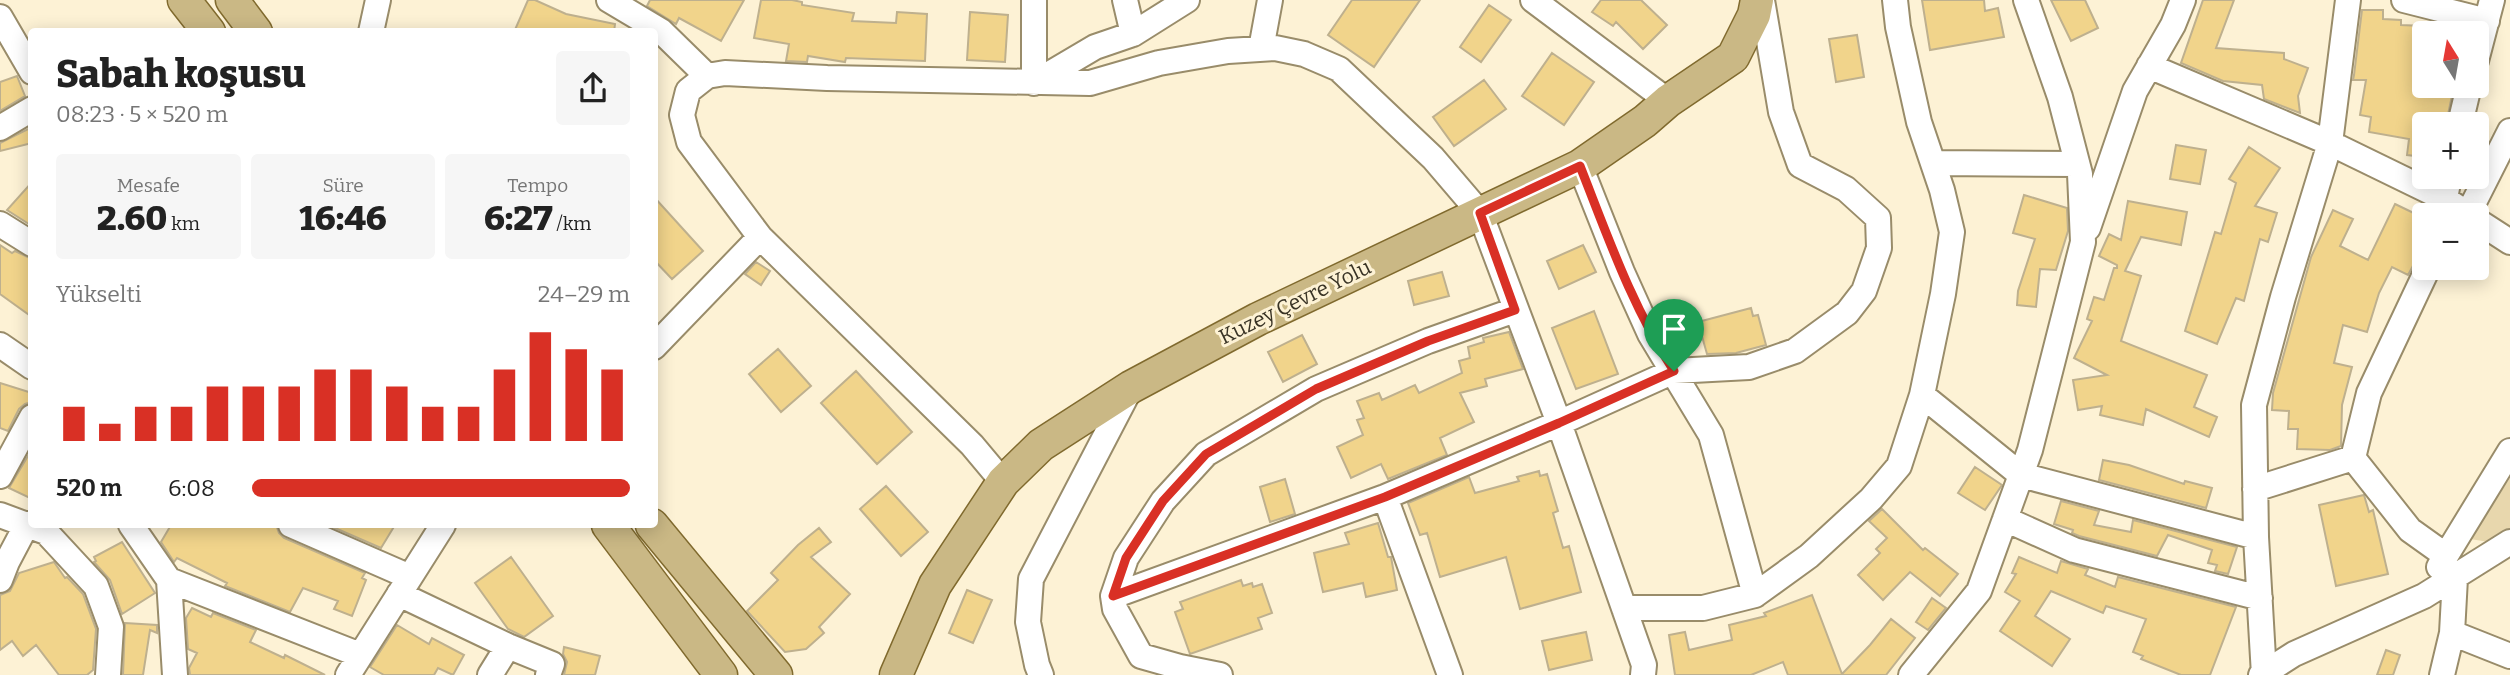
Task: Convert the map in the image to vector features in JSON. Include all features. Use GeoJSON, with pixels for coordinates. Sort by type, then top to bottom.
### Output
{"type":"FeatureCollection","features":[{"type":"Feature","properties":{"kind":"main road"},"geometry":{"type":"LineString","coordinates":[[184,0],[206,28]]}},
{"type":"Feature","properties":{"kind":"main road"},"geometry":{"type":"LineString","coordinates":[[232,0],[253,28]]}},
{"type":"Feature","properties":{"kind":"main road","name":"Kuzey Çevre Yolu"},"geometry":{"type":"LineString","coordinates":[[896,675],[935,585],[1003,482],[1041,445],[1131,387],[1258,319],[1580,166],[1733,57],[1760,0]]}},
{"type":"Feature","properties":{"kind":"main road"},"geometry":{"type":"LineString","coordinates":[[610,528],[721,675]]}},
{"type":"Feature","properties":{"kind":"main road"},"geometry":{"type":"LineString","coordinates":[[654,528],[776,675]]}},
{"type":"Feature","properties":{"kind":"street"},"geometry":{"type":"LineString","coordinates":[[372,28],[378,0]]}},
{"type":"Feature","properties":{"kind":"street"},"geometry":{"type":"LineString","coordinates":[[610,0],[656,28]]}},
{"type":"Feature","properties":{"kind":"street"},"geometry":{"type":"LineString","coordinates":[[1034,0],[1034,83]]}},
{"type":"Feature","properties":{"kind":"street"},"geometry":{"type":"LineString","coordinates":[[1125,0],[1133,34]]}},
{"type":"Feature","properties":{"kind":"street"},"geometry":{"type":"LineString","coordinates":[[1034,83],[1095,47],[1133,34],[1187,0]]}},
{"type":"Feature","properties":{"kind":"street"},"geometry":{"type":"LineString","coordinates":[[1261,49],[1270,0]]}},
{"type":"Feature","properties":{"kind":"street"},"geometry":{"type":"LineString","coordinates":[[1533,0],[1668,101]]}},
{"type":"Feature","properties":{"kind":"street"},"geometry":{"type":"LineString","coordinates":[[1113,596],[1385,497],[1674,371],[1749,368],[1794,351],[1847,313],[1864,291],[1879,248],[1878,218],[1846,189],[1800,165],[1781,113],[1760,0]]}},
{"type":"Feature","properties":{"kind":"street"},"geometry":{"type":"LineString","coordinates":[[1624,608],[1703,608],[1755,595],[1809,556],[1871,499],[1899,466],[1922,395],[1943,294],[1952,232],[1942,190],[1919,122],[1898,27],[1895,0]]}},
{"type":"Feature","properties":{"kind":"street"},"geometry":{"type":"LineString","coordinates":[[2026,0],[2060,97],[2080,174],[2083,242]]}},
{"type":"Feature","properties":{"kind":"street"},"geometry":{"type":"LineString","coordinates":[[1911,675],[1979,591],[2030,450],[2083,242],[2135,91],[2173,25],[2183,0]]}},
{"type":"Feature","properties":{"kind":"street"},"geometry":{"type":"LineString","coordinates":[[2263,674],[2256,537],[2254,405],[2283,297],[2330,143],[2348,0]]}},
{"type":"Feature","properties":{"kind":"street"},"geometry":{"type":"LineString","coordinates":[[2404,0],[2490,10]]}},
{"type":"Feature","properties":{"kind":"street"},"geometry":{"type":"LineString","coordinates":[[2,23],[28,65]]}},
{"type":"Feature","properties":{"kind":"street"},"geometry":{"type":"LineString","coordinates":[[658,29],[707,76]]}},
{"type":"Feature","properties":{"kind":"street"},"geometry":{"type":"LineString","coordinates":[[1003,482],[972,445],[760,237],[689,142],[682,115],[688,91],[707,76],[725,73],[827,78],[1090,83],[1159,63],[1228,51],[1275,48],[1304,54],[1339,69],[1433,158],[1480,213],[1559,423],[1644,665],[1643,675]]}},
{"type":"Feature","properties":{"kind":"street"},"geometry":{"type":"LineString","coordinates":[[2149,66],[2330,143],[2445,197]]}},
{"type":"Feature","properties":{"kind":"street"},"geometry":{"type":"LineString","coordinates":[[0,128],[28,111]]}},
{"type":"Feature","properties":{"kind":"street"},"geometry":{"type":"LineString","coordinates":[[2474,203],[2510,131]]}},
{"type":"Feature","properties":{"kind":"street"},"geometry":{"type":"LineString","coordinates":[[1933,163],[2077,164]]}},
{"type":"Feature","properties":{"kind":"street"},"geometry":{"type":"LineString","coordinates":[[1580,166],[1650,334],[1711,435],[1755,595]]}},
{"type":"Feature","properties":{"kind":"street"},"geometry":{"type":"LineString","coordinates":[[0,224],[28,242]]}},
{"type":"Feature","properties":{"kind":"street"},"geometry":{"type":"LineString","coordinates":[[2489,228],[2510,242]]}},
{"type":"Feature","properties":{"kind":"street"},"geometry":{"type":"LineString","coordinates":[[658,342],[760,237]]}},
{"type":"Feature","properties":{"kind":"street"},"geometry":{"type":"LineString","coordinates":[[2353,458],[2369,393],[2422,280]]}},
{"type":"Feature","properties":{"kind":"street"},"geometry":{"type":"LineString","coordinates":[[1216,675],[1141,656],[1115,609],[1113,596],[1126,558],[1155,513],[1206,454],[1316,389],[1428,341],[1515,310]]}},
{"type":"Feature","properties":{"kind":"street"},"geometry":{"type":"LineString","coordinates":[[0,345],[28,364]]}},
{"type":"Feature","properties":{"kind":"street"},"geometry":{"type":"LineString","coordinates":[[1041,675],[1027,622],[1031,579],[1131,387]]}},
{"type":"Feature","properties":{"kind":"street"},"geometry":{"type":"LineString","coordinates":[[1922,395],[2021,475],[2256,537]]}},
{"type":"Feature","properties":{"kind":"street"},"geometry":{"type":"LineString","coordinates":[[0,476],[28,425]]}},
{"type":"Feature","properties":{"kind":"street"},"geometry":{"type":"LineString","coordinates":[[2424,596],[2445,555],[2510,451]]}},
{"type":"Feature","properties":{"kind":"street"},"geometry":{"type":"LineString","coordinates":[[2255,489],[2353,458]]}},
{"type":"Feature","properties":{"kind":"street"},"geometry":{"type":"LineString","coordinates":[[2353,458],[2410,530],[2445,555]]}},
{"type":"Feature","properties":{"kind":"street"},"geometry":{"type":"LineString","coordinates":[[1385,497],[1450,675]]}},
{"type":"Feature","properties":{"kind":"street"},"geometry":{"type":"LineString","coordinates":[[0,515],[27,524],[6,562],[0,580]]}},
{"type":"Feature","properties":{"kind":"street"},"geometry":{"type":"LineString","coordinates":[[2005,519],[2074,550],[2260,598]]}},
{"type":"Feature","properties":{"kind":"street"},"geometry":{"type":"LineString","coordinates":[[36,528],[46,532],[96,586],[111,627],[108,675]]}},
{"type":"Feature","properties":{"kind":"street"},"geometry":{"type":"LineString","coordinates":[[133,528],[169,580],[354,665],[441,528]]}},
{"type":"Feature","properties":{"kind":"street"},"geometry":{"type":"LineString","coordinates":[[296,528],[405,585],[508,646],[552,664],[548,675]]}},
{"type":"Feature","properties":{"kind":"street"},"geometry":{"type":"LineString","coordinates":[[2263,674],[2294,654],[2424,596],[2510,542]]}},
{"type":"Feature","properties":{"kind":"street"},"geometry":{"type":"LineString","coordinates":[[2441,675],[2452,633],[2455,578]]}},
{"type":"Feature","properties":{"kind":"street"},"geometry":{"type":"LineString","coordinates":[[169,580],[175,675]]}},
{"type":"Feature","properties":{"kind":"street"},"geometry":{"type":"LineString","coordinates":[[2452,633],[2510,656]]}},
{"type":"Feature","properties":{"kind":"street"},"geometry":{"type":"LineString","coordinates":[[490,675],[508,646]]}},
{"type":"Feature","properties":{"kind":"shaded area"},"geometry":{"type":"Polygon","coordinates":[[[2510,478],[2510,528],[2489,542],[2470,539],[2510,478]]]}},
{"type":"Feature","properties":{"kind":"building"},"geometry":{"type":"Polygon","coordinates":[[[528,0],[535,0],[566,14],[615,24],[614,28],[516,28],[528,0]]]}},
{"type":"Feature","properties":{"kind":"building"},"geometry":{"type":"Polygon","coordinates":[[[650,0],[744,0],[721,41],[679,18],[676,24],[647,6],[650,0]]]}},
{"type":"Feature","properties":{"kind":"building"},"geometry":{"type":"Polygon","coordinates":[[[761,0],[792,0],[802,2],[802,5],[854,13],[852,21],[896,23],[897,12],[927,14],[925,61],[846,58],[845,62],[808,56],[807,62],[786,61],[789,44],[754,38],[761,0]]]}},
{"type":"Feature","properties":{"kind":"building"},"geometry":{"type":"Polygon","coordinates":[[[1352,0],[1420,0],[1374,67],[1328,35],[1352,0]]]}},
{"type":"Feature","properties":{"kind":"building"},"geometry":{"type":"Polygon","coordinates":[[[1601,0],[1641,0],[1667,25],[1643,49],[1616,22],[1613,26],[1592,12],[1601,0]]]}},
{"type":"Feature","properties":{"kind":"building"},"geometry":{"type":"Polygon","coordinates":[[[1922,0],[1984,0],[1985,11],[1998,8],[2004,37],[1930,50],[1922,0]]]}},
{"type":"Feature","properties":{"kind":"building"},"geometry":{"type":"Polygon","coordinates":[[[2051,0],[2085,0],[2098,28],[2071,41],[2051,0]]]}},
{"type":"Feature","properties":{"kind":"building"},"geometry":{"type":"Polygon","coordinates":[[[2203,0],[2234,0],[2216,48],[2284,53],[2284,59],[2308,68],[2298,96],[2300,113],[2264,99],[2262,85],[2223,81],[2181,63],[2203,0]]]}},
{"type":"Feature","properties":{"kind":"building"},"geometry":{"type":"Polygon","coordinates":[[[1489,5],[1511,20],[1481,62],[1460,47],[1489,5]]]}},
{"type":"Feature","properties":{"kind":"building"},"geometry":{"type":"Polygon","coordinates":[[[2362,10],[2383,10],[2383,19],[2401,20],[2401,25],[2412,25],[2412,98],[2451,98],[2449,112],[2412,112],[2412,156],[2407,155],[2409,139],[2369,132],[2371,117],[2360,115],[2366,80],[2353,80],[2362,10]]]}},
{"type":"Feature","properties":{"kind":"building"},"geometry":{"type":"Polygon","coordinates":[[[970,12],[1008,15],[1005,62],[967,60],[970,12]]]}},
{"type":"Feature","properties":{"kind":"building"},"geometry":{"type":"Polygon","coordinates":[[[1857,35],[1864,77],[1836,82],[1829,39],[1857,35]]]}},
{"type":"Feature","properties":{"kind":"building"},"geometry":{"type":"Polygon","coordinates":[[[1552,53],[1594,82],[1564,125],[1522,96],[1552,53]]]}},
{"type":"Feature","properties":{"kind":"building"},"geometry":{"type":"Polygon","coordinates":[[[17,76],[25,96],[0,111],[0,82],[17,76]]]}},
{"type":"Feature","properties":{"kind":"building"},"geometry":{"type":"Polygon","coordinates":[[[1484,80],[1506,109],[1454,146],[1433,117],[1484,80]]]}},
{"type":"Feature","properties":{"kind":"building"},"geometry":{"type":"Polygon","coordinates":[[[28,129],[28,144],[0,151],[0,143],[28,129]]]}},
{"type":"Feature","properties":{"kind":"building"},"geometry":{"type":"Polygon","coordinates":[[[2176,145],[2206,150],[2200,184],[2170,179],[2176,145]]]}},
{"type":"Feature","properties":{"kind":"building"},"geometry":{"type":"Polygon","coordinates":[[[2249,147],[2280,168],[2255,206],[2277,213],[2268,242],[2260,239],[2244,301],[2236,298],[2217,344],[2185,331],[2215,232],[2221,234],[2236,183],[2229,179],[2249,147]]]}},
{"type":"Feature","properties":{"kind":"building"},"geometry":{"type":"Polygon","coordinates":[[[28,186],[28,223],[7,210],[28,186]]]}},
{"type":"Feature","properties":{"kind":"building"},"geometry":{"type":"Polygon","coordinates":[[[2024,195],[2067,208],[2068,231],[2056,270],[2040,269],[2036,307],[2017,305],[2018,291],[2035,239],[2013,233],[2024,195]]]}},
{"type":"Feature","properties":{"kind":"building"},"geometry":{"type":"Polygon","coordinates":[[[658,201],[703,251],[672,279],[658,264],[658,201]]]}},
{"type":"Feature","properties":{"kind":"building"},"geometry":{"type":"Polygon","coordinates":[[[2128,201],[2187,212],[2181,245],[2141,237],[2125,271],[2141,276],[2121,341],[2207,375],[2194,407],[2217,417],[2209,437],[2146,409],[2143,425],[2100,415],[2102,406],[2078,410],[2073,380],[2107,375],[2074,358],[2092,321],[2087,319],[2094,297],[2104,300],[2114,268],[2117,268],[2117,265],[2099,256],[2109,234],[2121,240],[2128,201]]]}},
{"type":"Feature","properties":{"kind":"building"},"geometry":{"type":"Polygon","coordinates":[[[2395,204],[2412,212],[2412,268],[2408,275],[2392,267],[2379,293],[2367,332],[2343,325],[2334,363],[2352,367],[2342,405],[2341,446],[2330,450],[2297,449],[2298,429],[2288,429],[2289,411],[2272,410],[2273,393],[2311,257],[2333,210],[2353,219],[2340,246],[2368,260],[2395,204]]]}},
{"type":"Feature","properties":{"kind":"building"},"geometry":{"type":"Polygon","coordinates":[[[0,245],[12,253],[15,251],[28,257],[28,314],[0,294],[0,245]]]}},
{"type":"Feature","properties":{"kind":"building"},"geometry":{"type":"Polygon","coordinates":[[[1583,245],[1596,272],[1559,289],[1547,261],[1583,245]]]}},
{"type":"Feature","properties":{"kind":"building"},"geometry":{"type":"Polygon","coordinates":[[[756,262],[770,271],[761,285],[745,274],[756,262]]]}},
{"type":"Feature","properties":{"kind":"building"},"geometry":{"type":"Polygon","coordinates":[[[1442,272],[1449,296],[1414,305],[1408,281],[1442,272]]]}},
{"type":"Feature","properties":{"kind":"building"},"geometry":{"type":"Polygon","coordinates":[[[1751,308],[1753,316],[1758,315],[1766,345],[1736,353],[1707,354],[1698,322],[1751,308]]]}},
{"type":"Feature","properties":{"kind":"building"},"geometry":{"type":"Polygon","coordinates":[[[1594,311],[1618,374],[1576,389],[1552,328],[1594,311]]]}},
{"type":"Feature","properties":{"kind":"building"},"geometry":{"type":"Polygon","coordinates":[[[1509,332],[1523,369],[1485,379],[1487,386],[1460,393],[1474,422],[1440,438],[1447,455],[1388,479],[1381,464],[1351,478],[1337,447],[1363,435],[1357,420],[1364,418],[1357,401],[1379,393],[1382,400],[1415,385],[1419,393],[1462,373],[1459,361],[1470,358],[1468,347],[1484,342],[1483,338],[1509,332]]]}},
{"type":"Feature","properties":{"kind":"building"},"geometry":{"type":"Polygon","coordinates":[[[1302,335],[1317,364],[1283,382],[1268,352],[1302,335]]]}},
{"type":"Feature","properties":{"kind":"building"},"geometry":{"type":"Polygon","coordinates":[[[778,349],[811,386],[781,412],[749,374],[778,349]]]}},
{"type":"Feature","properties":{"kind":"building"},"geometry":{"type":"Polygon","coordinates":[[[856,371],[912,432],[877,464],[821,403],[856,371]]]}},
{"type":"Feature","properties":{"kind":"building"},"geometry":{"type":"Polygon","coordinates":[[[0,383],[28,392],[28,403],[19,409],[8,431],[0,428],[0,383]]]}},
{"type":"Feature","properties":{"kind":"building"},"geometry":{"type":"Polygon","coordinates":[[[28,456],[28,497],[9,488],[28,456]]]}},
{"type":"Feature","properties":{"kind":"building"},"geometry":{"type":"Polygon","coordinates":[[[2103,460],[2129,465],[2184,484],[2185,481],[2212,488],[2206,508],[2099,480],[2103,460]]]}},
{"type":"Feature","properties":{"kind":"building"},"geometry":{"type":"Polygon","coordinates":[[[1975,467],[2002,485],[1985,510],[1958,493],[1975,467]]]}},
{"type":"Feature","properties":{"kind":"building"},"geometry":{"type":"Polygon","coordinates":[[[1539,471],[1540,476],[1547,474],[1558,511],[1553,513],[1563,548],[1569,546],[1581,592],[1520,609],[1506,557],[1440,577],[1427,533],[1420,535],[1408,503],[1469,477],[1475,493],[1519,481],[1517,477],[1539,471]]]}},
{"type":"Feature","properties":{"kind":"building"},"geometry":{"type":"Polygon","coordinates":[[[1285,479],[1295,514],[1270,522],[1260,487],[1285,479]]]}},
{"type":"Feature","properties":{"kind":"building"},"geometry":{"type":"Polygon","coordinates":[[[886,486],[928,532],[901,556],[860,509],[886,486]]]}},
{"type":"Feature","properties":{"kind":"building"},"geometry":{"type":"Polygon","coordinates":[[[2364,495],[2369,512],[2373,510],[2388,574],[2336,586],[2319,505],[2364,495]]]}},
{"type":"Feature","properties":{"kind":"building"},"geometry":{"type":"Polygon","coordinates":[[[2061,501],[2099,511],[2094,525],[2131,532],[2133,520],[2237,547],[2228,574],[2215,571],[2217,565],[2208,563],[2212,550],[2168,535],[2157,556],[2072,533],[2073,530],[2054,524],[2061,501]]]}},
{"type":"Feature","properties":{"kind":"building"},"geometry":{"type":"Polygon","coordinates":[[[1882,509],[1923,550],[1925,548],[1958,574],[1940,596],[1910,572],[1883,600],[1858,575],[1880,553],[1876,549],[1887,538],[1869,521],[1882,509]]]}},
{"type":"Feature","properties":{"kind":"building"},"geometry":{"type":"Polygon","coordinates":[[[1378,523],[1388,557],[1391,557],[1397,590],[1366,597],[1363,583],[1323,592],[1314,553],[1349,544],[1345,533],[1378,523]]]}},
{"type":"Feature","properties":{"kind":"building"},"geometry":{"type":"Polygon","coordinates":[[[169,528],[277,528],[284,538],[365,573],[362,578],[366,580],[352,616],[334,609],[338,601],[303,588],[290,612],[225,586],[227,583],[177,558],[174,562],[161,542],[169,528]]]}},
{"type":"Feature","properties":{"kind":"building"},"geometry":{"type":"Polygon","coordinates":[[[335,528],[393,528],[381,548],[335,528]]]}},
{"type":"Feature","properties":{"kind":"building"},"geometry":{"type":"Polygon","coordinates":[[[819,528],[831,542],[811,557],[850,594],[819,627],[824,633],[806,649],[785,652],[747,611],[778,580],[771,573],[819,528]]]}},
{"type":"Feature","properties":{"kind":"building"},"geometry":{"type":"Polygon","coordinates":[[[122,542],[155,593],[122,614],[110,580],[94,562],[94,557],[122,542]]]}},
{"type":"Feature","properties":{"kind":"building"},"geometry":{"type":"Polygon","coordinates":[[[511,557],[553,616],[524,637],[508,629],[475,583],[511,557]]]}},
{"type":"Feature","properties":{"kind":"building"},"geometry":{"type":"Polygon","coordinates":[[[2019,557],[2057,573],[2061,561],[2088,569],[2085,575],[2115,587],[2118,577],[2236,607],[2210,675],[2181,675],[2141,659],[2143,656],[2133,652],[2146,619],[2106,606],[2103,613],[2051,591],[2035,616],[2070,639],[2052,666],[2000,631],[2020,601],[2005,592],[2016,574],[2012,573],[2019,557]]]}},
{"type":"Feature","properties":{"kind":"building"},"geometry":{"type":"Polygon","coordinates":[[[54,562],[65,578],[83,594],[96,629],[93,670],[87,675],[59,675],[36,645],[23,656],[12,641],[0,650],[0,595],[10,591],[19,573],[54,562]]]}},
{"type":"Feature","properties":{"kind":"building"},"geometry":{"type":"Polygon","coordinates":[[[1241,580],[1243,586],[1262,584],[1272,613],[1258,618],[1262,629],[1190,654],[1175,612],[1183,609],[1180,602],[1241,580]]]}},
{"type":"Feature","properties":{"kind":"building"},"geometry":{"type":"Polygon","coordinates":[[[967,590],[992,600],[973,643],[949,633],[967,590]]]}},
{"type":"Feature","properties":{"kind":"building"},"geometry":{"type":"Polygon","coordinates":[[[1812,595],[1842,674],[1891,619],[1915,638],[1886,675],[1788,675],[1783,662],[1751,675],[1675,675],[1669,635],[1685,632],[1689,650],[1732,640],[1729,625],[1766,616],[1764,613],[1812,595]]]}},
{"type":"Feature","properties":{"kind":"building"},"geometry":{"type":"Polygon","coordinates":[[[1932,598],[1946,608],[1928,630],[1916,622],[1932,598]]]}},
{"type":"Feature","properties":{"kind":"building"},"geometry":{"type":"Polygon","coordinates":[[[192,608],[211,617],[213,613],[256,630],[250,642],[284,658],[285,655],[325,675],[190,675],[189,668],[197,653],[188,649],[186,618],[192,608]]]}},
{"type":"Feature","properties":{"kind":"building"},"geometry":{"type":"Polygon","coordinates":[[[125,623],[157,625],[157,633],[150,630],[143,675],[123,675],[125,623]]]}},
{"type":"Feature","properties":{"kind":"building"},"geometry":{"type":"Polygon","coordinates":[[[397,625],[429,644],[432,638],[464,655],[453,675],[438,668],[434,675],[384,675],[370,667],[397,625]]]}},
{"type":"Feature","properties":{"kind":"building"},"geometry":{"type":"Polygon","coordinates":[[[1586,632],[1592,660],[1549,670],[1542,641],[1586,632]]]}},
{"type":"Feature","properties":{"kind":"building"},"geometry":{"type":"Polygon","coordinates":[[[564,647],[600,656],[595,675],[564,675],[567,662],[563,654],[564,647]]]}},
{"type":"Feature","properties":{"kind":"building"},"geometry":{"type":"Polygon","coordinates":[[[2386,650],[2400,655],[2393,675],[2377,675],[2386,650]]]}},
{"type":"Feature","properties":{"kind":"route"},"geometry":{"type":"LineString","coordinates":[[1580,166],[1650,334],[1674,371],[1385,497],[1113,596],[1126,558],[1163,501],[1206,454],[1316,389],[1428,341],[1515,310],[1480,213],[1580,166]]}}]}
